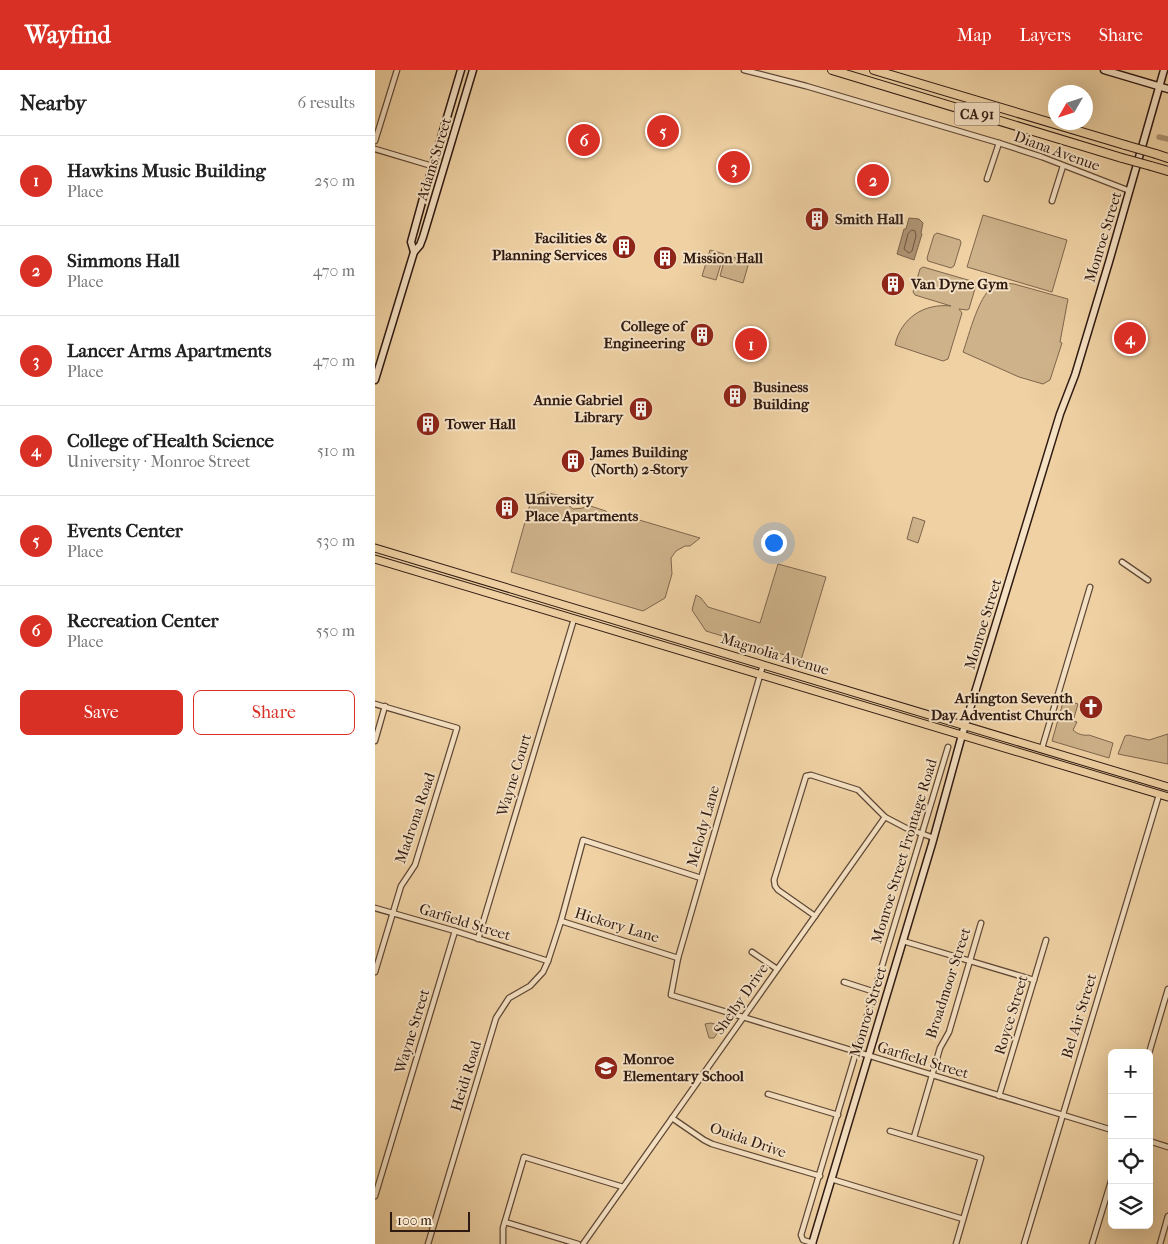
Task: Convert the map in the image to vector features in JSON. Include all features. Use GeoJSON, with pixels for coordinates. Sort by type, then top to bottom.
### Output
{"type":"FeatureCollection","features":[{"type":"Feature","properties":{"kind":"highway","name":"CA 91"},"geometry":{"type":"LineString","coordinates":[[832,70],[1168,171]]}},
{"type":"Feature","properties":{"kind":"highway","name":"CA 91"},"geometry":{"type":"LineString","coordinates":[[874,70],[1168,158]]}},
{"type":"Feature","properties":{"kind":"main road","name":"Adams Street"},"geometry":{"type":"LineString","coordinates":[[414,252],[411,242],[461,70]]}},
{"type":"Feature","properties":{"kind":"main road","name":"Adams Street"},"geometry":{"type":"LineString","coordinates":[[375,380],[414,252],[420,245],[425,230],[473,70]]}},
{"type":"Feature","properties":{"kind":"main road"},"geometry":{"type":"LineString","coordinates":[[1104,70],[1168,89]]}},
{"type":"Feature","properties":{"kind":"main road","name":"Monroe Street"},"geometry":{"type":"LineString","coordinates":[[813,1244],[867,1057],[934,838],[965,726],[1060,414],[1075,375],[1164,70]]}},
{"type":"Feature","properties":{"kind":"main road"},"geometry":{"type":"LineString","coordinates":[[417,220],[421,228],[425,230]]}},
{"type":"Feature","properties":{"kind":"main road","name":"Magnolia Avenue"},"geometry":{"type":"LineString","coordinates":[[375,548],[1168,787]]}},
{"type":"Feature","properties":{"kind":"main road","name":"Magnolia Avenue"},"geometry":{"type":"LineString","coordinates":[[375,559],[1168,797]]}},
{"type":"Feature","properties":{"kind":"main road"},"geometry":{"type":"LineString","coordinates":[[574,619],[577,609]]}},
{"type":"Feature","properties":{"kind":"street"},"geometry":{"type":"LineString","coordinates":[[375,140],[397,70]]}},
{"type":"Feature","properties":{"kind":"street","name":"Diana Avenue"},"geometry":{"type":"LineString","coordinates":[[744,70],[999,142],[1130,191]]}},
{"type":"Feature","properties":{"kind":"street"},"geometry":{"type":"LineString","coordinates":[[987,179],[999,142]]}},
{"type":"Feature","properties":{"kind":"street"},"geometry":{"type":"LineString","coordinates":[[375,149],[432,166]]}},
{"type":"Feature","properties":{"kind":"street"},"geometry":{"type":"LineString","coordinates":[[1052,201],[1063,166]]}},
{"type":"Feature","properties":{"kind":"street"},"geometry":{"type":"LineString","coordinates":[[1122,562],[1148,580]]}},
{"type":"Feature","properties":{"kind":"street"},"geometry":{"type":"LineString","coordinates":[[1041,748],[1090,587]]}},
{"type":"Feature","properties":{"kind":"street","name":"Wayne Court"},"geometry":{"type":"LineString","coordinates":[[478,939],[574,619]]}},
{"type":"Feature","properties":{"kind":"street","name":"Melody Lane"},"geometry":{"type":"LineString","coordinates":[[671,995],[678,958],[763,664]]}},
{"type":"Feature","properties":{"kind":"street"},"geometry":{"type":"LineString","coordinates":[[375,704],[385,706],[375,741]]}},
{"type":"Feature","properties":{"kind":"street","name":"Madrona Road"},"geometry":{"type":"LineString","coordinates":[[375,972],[401,886],[415,865],[457,728],[385,706]]}},
{"type":"Feature","properties":{"kind":"street","name":"Monroe Street Frontage Road"},"geometry":{"type":"LineString","coordinates":[[813,1244],[803,1240],[801,1235],[948,747]]}},
{"type":"Feature","properties":{"kind":"street"},"geometry":{"type":"LineString","coordinates":[[815,916],[778,890],[774,880],[806,776],[811,775],[858,790],[885,817],[906,828],[934,838]]}},
{"type":"Feature","properties":{"kind":"street","name":"Bel Air Street"},"geometry":{"type":"LineString","coordinates":[[1024,1244],[1159,794]]}},
{"type":"Feature","properties":{"kind":"street","name":"Shelby Drive"},"geometry":{"type":"LineString","coordinates":[[583,1244],[885,817]]}},
{"type":"Feature","properties":{"kind":"street"},"geometry":{"type":"LineString","coordinates":[[561,921],[583,840],[701,878]]}},
{"type":"Feature","properties":{"kind":"street","name":"Garfield Street"},"geometry":{"type":"LineString","coordinates":[[375,908],[548,961]]}},
{"type":"Feature","properties":{"kind":"street","name":"Hickory Lane"},"geometry":{"type":"LineString","coordinates":[[557,934],[561,921],[678,958]]}},
{"type":"Feature","properties":{"kind":"street","name":"Broadmoor Street"},"geometry":{"type":"LineString","coordinates":[[914,1137],[940,1048],[949,1032],[981,924]]}},
{"type":"Feature","properties":{"kind":"street","name":"Wayne Street"},"geometry":{"type":"LineString","coordinates":[[375,1196],[455,931]]}},
{"type":"Feature","properties":{"kind":"street","name":"Heidi Road"},"geometry":{"type":"LineString","coordinates":[[428,1244],[496,1018],[509,998],[535,983],[548,961],[557,934]]}},
{"type":"Feature","properties":{"kind":"street","name":"Royce Street"},"geometry":{"type":"LineString","coordinates":[[999,1096],[1046,940]]}},
{"type":"Feature","properties":{"kind":"street"},"geometry":{"type":"LineString","coordinates":[[903,941],[1034,980]]}},
{"type":"Feature","properties":{"kind":"street"},"geometry":{"type":"LineString","coordinates":[[752,952],[777,969]]}},
{"type":"Feature","properties":{"kind":"street"},"geometry":{"type":"LineString","coordinates":[[844,982],[875,992]]}},
{"type":"Feature","properties":{"kind":"street"},"geometry":{"type":"LineString","coordinates":[[1150,1049],[1168,989]]}},
{"type":"Feature","properties":{"kind":"street","name":"Garfield Street"},"geometry":{"type":"LineString","coordinates":[[671,995],[867,1057],[1108,1129]]}},
{"type":"Feature","properties":{"kind":"street"},"geometry":{"type":"LineString","coordinates":[[768,1094],[838,1115]]}},
{"type":"Feature","properties":{"kind":"street","name":"Ouida Drive"},"geometry":{"type":"LineString","coordinates":[[672,1118],[713,1144],[820,1176]]}},
{"type":"Feature","properties":{"kind":"street"},"geometry":{"type":"LineString","coordinates":[[890,1131],[981,1158],[956,1244]]}},
{"type":"Feature","properties":{"kind":"street"},"geometry":{"type":"LineString","coordinates":[[1153,1142],[1168,1147]]}},
{"type":"Feature","properties":{"kind":"street"},"geometry":{"type":"LineString","coordinates":[[503,1244],[505,1222],[524,1156],[623,1187]]}},
{"type":"Feature","properties":{"kind":"street"},"geometry":{"type":"LineString","coordinates":[[831,1180],[963,1219]]}},
{"type":"Feature","properties":{"kind":"street"},"geometry":{"type":"LineString","coordinates":[[1092,1244],[1110,1184]]}},
{"type":"Feature","properties":{"kind":"street"},"geometry":{"type":"LineString","coordinates":[[1160,1244],[1168,1216]]}},
{"type":"Feature","properties":{"kind":"street"},"geometry":{"type":"LineString","coordinates":[[505,1222],[578,1244]]}},
{"type":"Feature","properties":{"kind":"shaded area"},"geometry":{"type":"Polygon","coordinates":[[[983,215],[1067,240],[1052,292],[967,267],[983,215]]]}},
{"type":"Feature","properties":{"kind":"shaded area"},"geometry":{"type":"Polygon","coordinates":[[[937,233],[960,240],[961,243],[954,266],[951,268],[928,261],[927,258],[934,235],[937,233]]]}},
{"type":"Feature","properties":{"kind":"shaded area"},"geometry":{"type":"Polygon","coordinates":[[[710,250],[724,254],[716,280],[702,276],[710,250]]]}},
{"type":"Feature","properties":{"kind":"shaded area"},"geometry":{"type":"Polygon","coordinates":[[[726,255],[749,262],[743,283],[720,276],[726,255]]]}},
{"type":"Feature","properties":{"kind":"shaded area"},"geometry":{"type":"Polygon","coordinates":[[[923,267],[975,282],[976,285],[969,309],[959,309],[962,313],[948,359],[943,361],[895,345],[902,327],[915,314],[932,307],[951,306],[915,295],[913,292],[920,269],[923,267]]]}},
{"type":"Feature","properties":{"kind":"shaded area"},"geometry":{"type":"Polygon","coordinates":[[[1005,283],[1068,299],[1060,342],[1062,343],[1050,380],[1043,384],[1019,377],[963,352],[975,315],[985,295],[997,284],[1005,283]]]}},
{"type":"Feature","properties":{"kind":"shaded area"},"geometry":{"type":"Polygon","coordinates":[[[544,492],[565,497],[567,504],[573,509],[583,508],[587,505],[606,511],[613,517],[619,514],[700,538],[690,546],[685,546],[676,551],[671,558],[672,574],[665,598],[643,611],[511,572],[532,497],[544,492]]]}},
{"type":"Feature","properties":{"kind":"shaded area"},"geometry":{"type":"Polygon","coordinates":[[[913,517],[925,521],[918,543],[907,539],[913,517]]]}},
{"type":"Feature","properties":{"kind":"shaded area"},"geometry":{"type":"Polygon","coordinates":[[[778,564],[826,577],[801,660],[706,631],[692,610],[696,595],[708,607],[760,623],[778,564]]]}},
{"type":"Feature","properties":{"kind":"shaded area"},"geometry":{"type":"Polygon","coordinates":[[[1064,699],[1078,704],[1073,721],[1077,722],[1073,730],[1076,733],[1113,743],[1109,758],[1052,741],[1064,699]]]}},
{"type":"Feature","properties":{"kind":"shaded area"},"geometry":{"type":"Polygon","coordinates":[[[1168,734],[1168,764],[1118,754],[1125,736],[1149,740],[1168,734]]]}},
{"type":"Feature","properties":{"kind":"shaded area"},"geometry":{"type":"Polygon","coordinates":[[[711,1023],[722,1026],[714,1038],[709,1038],[705,1024],[711,1023]]]}},
{"type":"Feature","properties":{"kind":"water"},"geometry":{"type":"Polygon","coordinates":[[[909,218],[919,219],[923,223],[922,234],[914,260],[897,254],[909,218]]]}},
{"type":"Feature","properties":{"kind":"waterway"},"geometry":{"type":"LineString","coordinates":[[1159,137],[1168,139]]}},
{"type":"Feature","properties":{"kind":"place","name":"Events Center"},"geometry":{"type":"Point","coordinates":[663,131]}},
{"type":"Feature","properties":{"kind":"place","name":"Recreation Center"},"geometry":{"type":"Point","coordinates":[584,140]}},
{"type":"Feature","properties":{"kind":"place","name":"Lancer Arms Apartments"},"geometry":{"type":"Point","coordinates":[734,167]}},
{"type":"Feature","properties":{"kind":"place","name":"Simmons Hall"},"geometry":{"type":"Point","coordinates":[873,180]}},
{"type":"Feature","properties":{"kind":"place","name":"Smith Hall"},"geometry":{"type":"Point","coordinates":[817,219]}},
{"type":"Feature","properties":{"kind":"place","name":"Facilities & Planning Services"},"geometry":{"type":"Point","coordinates":[624,247]}},
{"type":"Feature","properties":{"kind":"place","name":"Mission Hall"},"geometry":{"type":"Point","coordinates":[665,258]}},
{"type":"Feature","properties":{"kind":"place","name":"Van Dyne Gym"},"geometry":{"type":"Point","coordinates":[893,284]}},
{"type":"Feature","properties":{"kind":"place","name":"College of Engineering"},"geometry":{"type":"Point","coordinates":[702,335]}},
{"type":"Feature","properties":{"kind":"place","name":"College of Health Science"},"geometry":{"type":"Point","coordinates":[1130,338]}},
{"type":"Feature","properties":{"kind":"place","name":"Hawkins Music Building"},"geometry":{"type":"Point","coordinates":[751,344]}},
{"type":"Feature","properties":{"kind":"place","name":"Business Building"},"geometry":{"type":"Point","coordinates":[735,396]}},
{"type":"Feature","properties":{"kind":"place","name":"Annie Gabriel Library"},"geometry":{"type":"Point","coordinates":[641,409]}},
{"type":"Feature","properties":{"kind":"place","name":"Tower Hall"},"geometry":{"type":"Point","coordinates":[428,424]}},
{"type":"Feature","properties":{"kind":"place","name":"James Building (North) 2-Story"},"geometry":{"type":"Point","coordinates":[573,461]}},
{"type":"Feature","properties":{"kind":"place","name":"University Place Apartments"},"geometry":{"type":"Point","coordinates":[507,508]}},
{"type":"Feature","properties":{"kind":"place","name":"Arlington Seventh Day Adventist Church"},"geometry":{"type":"Point","coordinates":[1091,707]}},
{"type":"Feature","properties":{"kind":"place","name":"Monroe Elementary School"},"geometry":{"type":"Point","coordinates":[606,1068]}}]}
